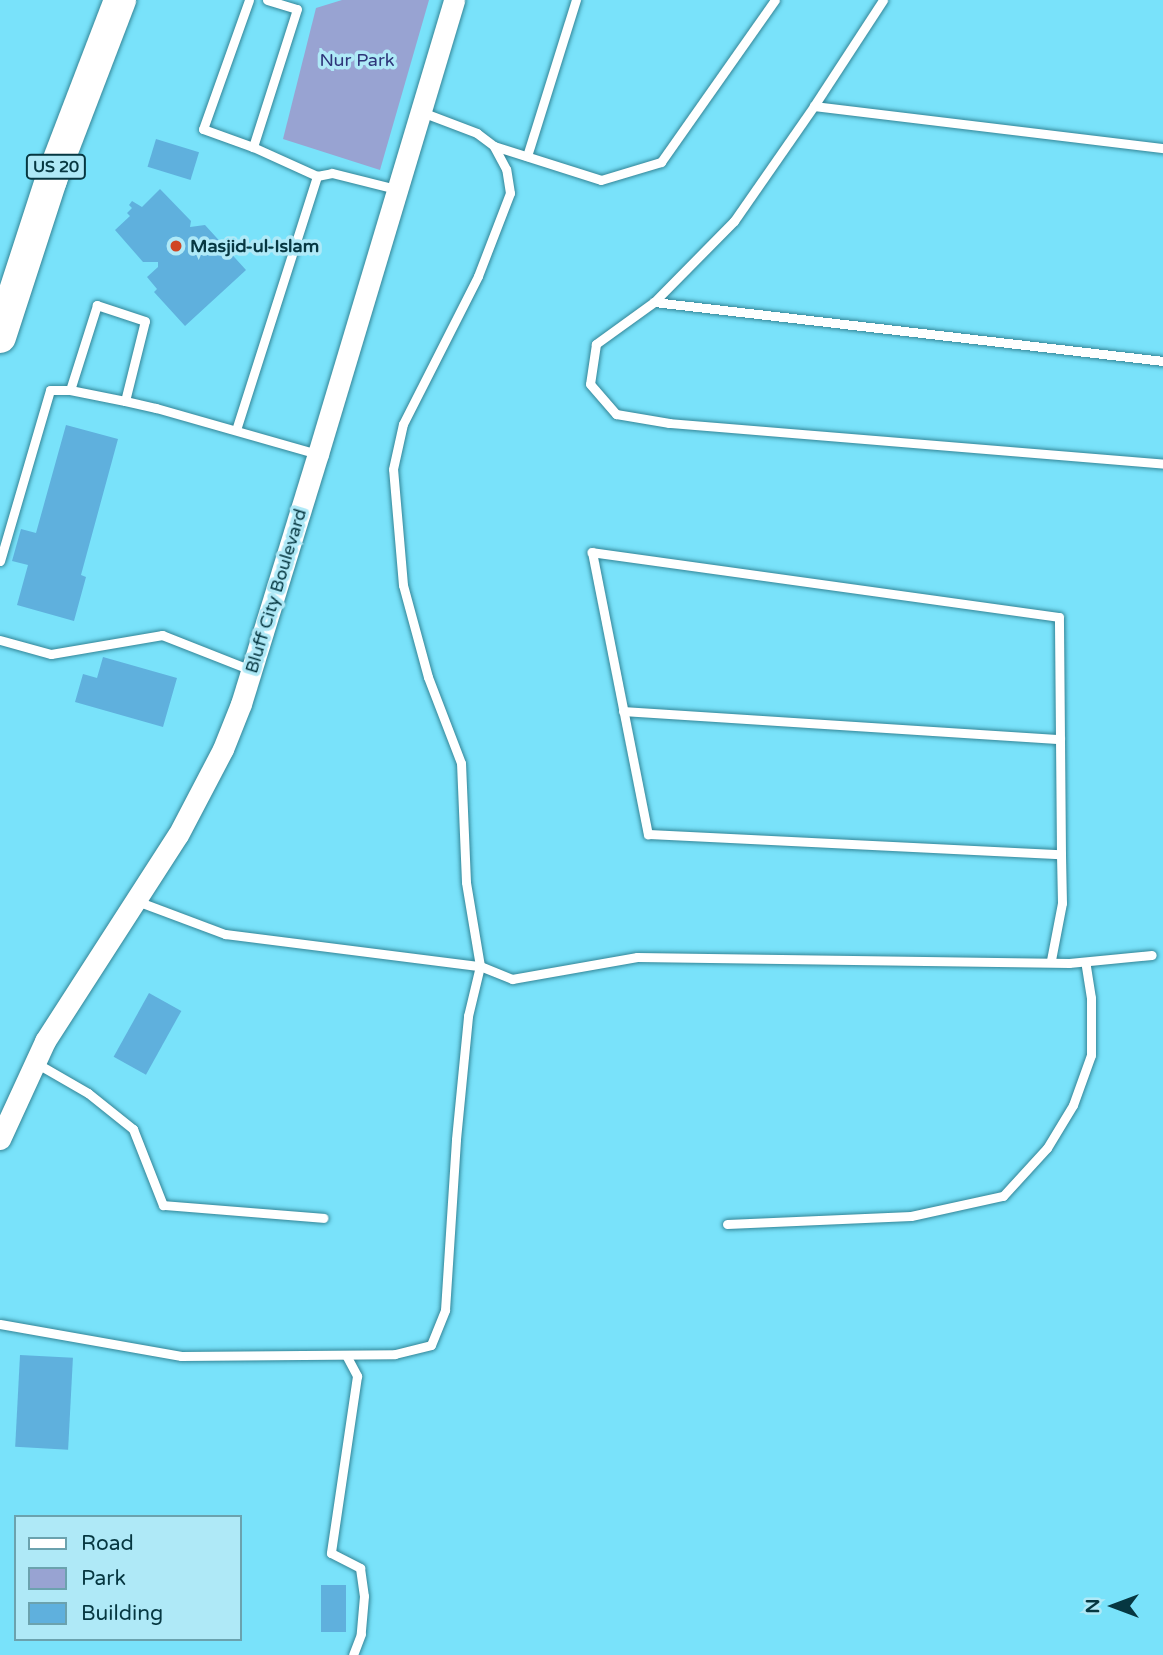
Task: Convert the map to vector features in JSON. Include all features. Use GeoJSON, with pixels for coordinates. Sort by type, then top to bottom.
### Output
{"type":"FeatureCollection","features":[{"type":"Feature","properties":{"kind":"highway","name":"US 20"},"geometry":{"type":"LineString","coordinates":[[0,337],[51,180],[120,0]]}},
{"type":"Feature","properties":{"kind":"street","name":"Bluff City Boulevard"},"geometry":{"type":"LineString","coordinates":[[0,1139],[34,1062],[201,795],[223,749],[251,670],[318,454],[454,0]]}},
{"type":"Feature","properties":{"kind":"lane"},"geometry":{"type":"LineString","coordinates":[[248,0],[204,129],[253,147],[317,176],[332,173],[396,189]]}},
{"type":"Feature","properties":{"kind":"lane"},"geometry":{"type":"LineString","coordinates":[[253,147],[297,9],[267,0]]}},
{"type":"Feature","properties":{"kind":"lane"},"geometry":{"type":"LineString","coordinates":[[527,156],[576,0]]}},
{"type":"Feature","properties":{"kind":"lane"},"geometry":{"type":"LineString","coordinates":[[419,111],[477,133],[494,145],[601,180],[662,162],[775,0]]}},
{"type":"Feature","properties":{"kind":"lane"},"geometry":{"type":"LineString","coordinates":[[883,0],[814,106],[734,220],[654,302],[596,344],[590,384],[616,414],[669,424],[1163,464]]}},
{"type":"Feature","properties":{"kind":"lane"},"geometry":{"type":"LineString","coordinates":[[814,106],[1163,148]]}},
{"type":"Feature","properties":{"kind":"lane"},"geometry":{"type":"LineString","coordinates":[[0,1324],[181,1356],[396,1354],[431,1345],[445,1310],[456,1139],[468,1016],[480,966],[466,882],[461,763],[428,677],[403,585],[393,469],[403,424],[478,276],[510,193],[506,169],[494,145]]}},
{"type":"Feature","properties":{"kind":"lane"},"geometry":{"type":"LineString","coordinates":[[236,430],[317,176]]}},
{"type":"Feature","properties":{"kind":"lane"},"geometry":{"type":"LineString","coordinates":[[654,302],[1163,361]]}},
{"type":"Feature","properties":{"kind":"lane"},"geometry":{"type":"LineString","coordinates":[[71,390],[97,305],[145,321],[125,401]]}},
{"type":"Feature","properties":{"kind":"lane"},"geometry":{"type":"LineString","coordinates":[[0,561],[50,390],[71,390],[125,401],[318,454]]}},
{"type":"Feature","properties":{"kind":"lane"},"geometry":{"type":"LineString","coordinates":[[1051,960],[1062,903],[1059,617],[592,552],[648,834],[1061,854]]}},
{"type":"Feature","properties":{"kind":"lane"},"geometry":{"type":"LineString","coordinates":[[0,640],[51,654],[162,635],[251,670]]}},
{"type":"Feature","properties":{"kind":"lane"},"geometry":{"type":"LineString","coordinates":[[623,711],[1060,739]]}},
{"type":"Feature","properties":{"kind":"lane"},"geometry":{"type":"LineString","coordinates":[[135,901],[225,934],[480,966],[512,979],[637,957],[1085,962],[1152,956]]}},
{"type":"Feature","properties":{"kind":"lane"},"geometry":{"type":"LineString","coordinates":[[727,1224],[911,1216],[1003,1196],[1047,1148],[1073,1105],[1091,1055],[1091,998],[1085,962]]}},
{"type":"Feature","properties":{"kind":"lane"},"geometry":{"type":"LineString","coordinates":[[34,1062],[88,1093],[133,1129],[163,1205],[323,1218]]}},
{"type":"Feature","properties":{"kind":"lane"},"geometry":{"type":"LineString","coordinates":[[346,1355],[357,1376],[331,1553],[360,1568],[364,1596],[361,1634],[354,1655]]}},
{"type":"Feature","properties":{"kind":"green space","name":"Nur Park"},"geometry":{"type":"Polygon","coordinates":[[[342,0],[429,0],[380,170],[283,139],[316,8],[342,0]]]}},
{"type":"Feature","properties":{"kind":"building"},"geometry":{"type":"Polygon","coordinates":[[[156,139],[199,152],[191,180],[148,167],[156,139]]]}},
{"type":"Feature","properties":{"kind":"building","name":"Masjid-ul-Islam"},"geometry":{"type":"Polygon","coordinates":[[[160,189],[191,221],[190,227],[205,225],[246,270],[185,326],[154,292],[157,289],[147,277],[158,267],[158,262],[143,262],[115,230],[130,216],[127,213],[132,208],[129,205],[132,201],[142,207],[160,189]]]}},
{"type":"Feature","properties":{"kind":"building"},"geometry":{"type":"Polygon","coordinates":[[[66,425],[118,439],[81,575],[86,577],[74,621],[17,605],[28,565],[12,561],[21,529],[36,533],[66,425]]]}},
{"type":"Feature","properties":{"kind":"building"},"geometry":{"type":"Polygon","coordinates":[[[103,657],[177,678],[163,727],[75,702],[83,674],[97,678],[103,657]]]}},
{"type":"Feature","properties":{"kind":"building"},"geometry":{"type":"Polygon","coordinates":[[[149,993],[181,1011],[146,1075],[114,1057],[149,993]]]}},
{"type":"Feature","properties":{"kind":"building"},"geometry":{"type":"Polygon","coordinates":[[[20,1355],[73,1358],[68,1450],[15,1447],[20,1355]]]}},
{"type":"Feature","properties":{"kind":"building"},"geometry":{"type":"Polygon","coordinates":[[[321,1585],[346,1585],[346,1632],[321,1632],[321,1585]]]}},
{"type":"Feature","properties":{"kind":"place","name":"Masjid-ul-Islam"},"geometry":{"type":"Point","coordinates":[176,246]}}]}
